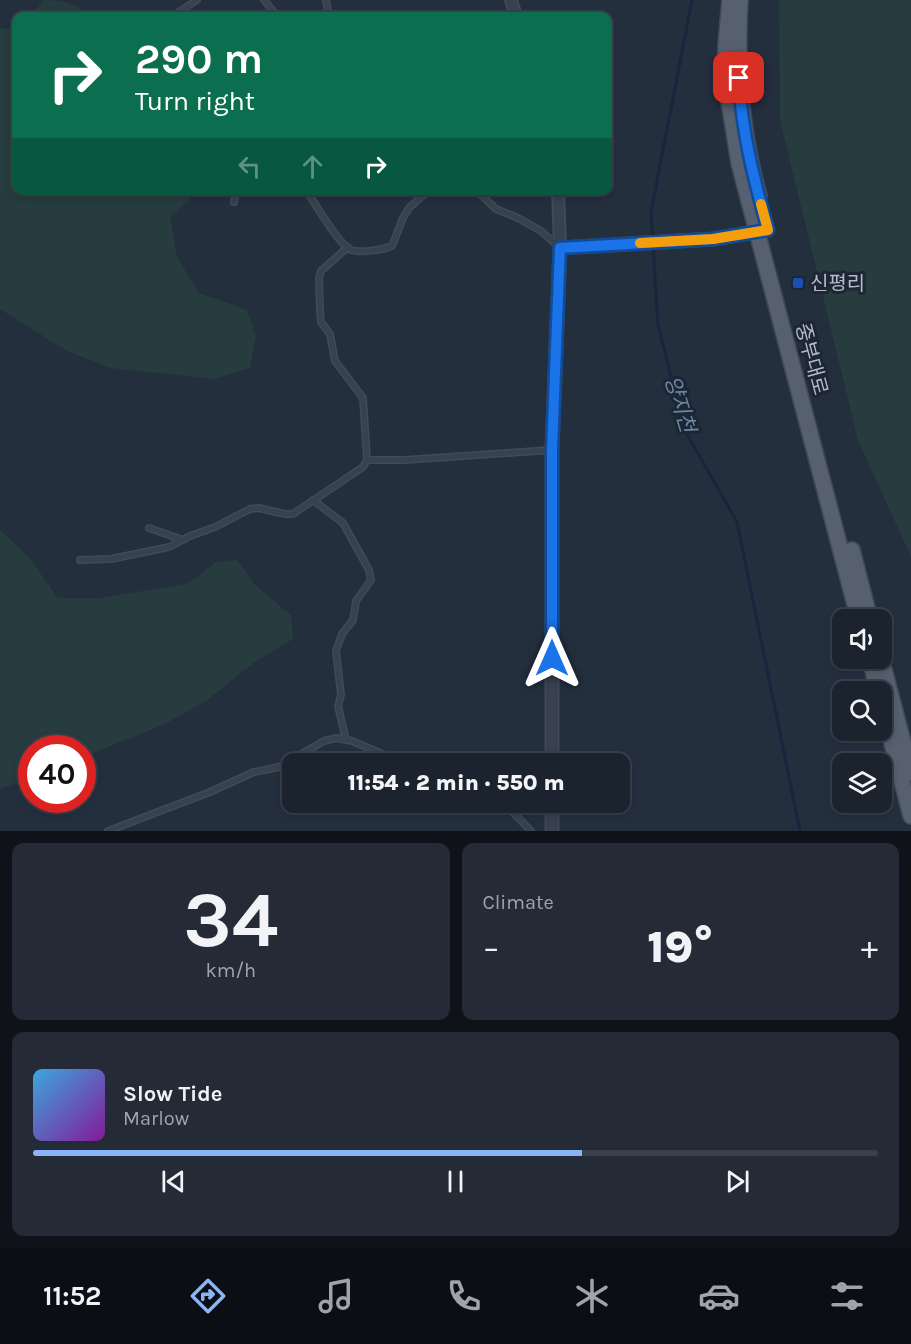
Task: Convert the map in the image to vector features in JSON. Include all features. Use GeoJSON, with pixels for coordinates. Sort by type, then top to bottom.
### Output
{"type":"FeatureCollection","features":[{"type":"Feature","properties":{"kind":"main road","name":"중부대로"},"geometry":{"type":"LineString","coordinates":[[730,0],[726,45],[726,83],[739,163],[763,231],[867,609]]}},
{"type":"Feature","properties":{"kind":"main road","name":"중부대로"},"geometry":{"type":"LineString","coordinates":[[740,0],[738,43],[740,95],[763,231],[856,609]]}},
{"type":"Feature","properties":{"kind":"main road"},"geometry":{"type":"LineString","coordinates":[[883,669],[911,773]]}},
{"type":"Feature","properties":{"kind":"main road"},"geometry":{"type":"LineString","coordinates":[[891,741],[911,816]]}},
{"type":"Feature","properties":{"kind":"street"},"geometry":{"type":"LineString","coordinates":[[552,753],[552,449],[560,248],[558,195]]}},
{"type":"Feature","properties":{"kind":"street"},"geometry":{"type":"LineString","coordinates":[[560,248],[713,239],[763,231]]}},
{"type":"Feature","properties":{"kind":"street"},"geometry":{"type":"LineString","coordinates":[[552,813],[552,831]]}},
{"type":"Feature","properties":{"kind":"lane"},"geometry":{"type":"LineString","coordinates":[[179,12],[197,0]]}},
{"type":"Feature","properties":{"kind":"lane"},"geometry":{"type":"LineString","coordinates":[[264,0],[274,12]]}},
{"type":"Feature","properties":{"kind":"lane"},"geometry":{"type":"LineString","coordinates":[[234,202],[235,195]]}},
{"type":"Feature","properties":{"kind":"lane"},"geometry":{"type":"LineString","coordinates":[[309,195],[342,243],[351,250],[383,250],[392,246],[409,208],[423,195]]}},
{"type":"Feature","properties":{"kind":"lane"},"geometry":{"type":"LineString","coordinates":[[481,195],[496,209],[541,231],[560,248]]}},
{"type":"Feature","properties":{"kind":"lane"},"geometry":{"type":"LineString","coordinates":[[80,560],[111,559],[170,547],[250,509],[259,508],[292,514],[363,467],[368,460],[363,398],[335,361],[330,334],[321,322],[320,310],[319,278],[321,271],[348,247]]}},
{"type":"Feature","properties":{"kind":"lane"},"geometry":{"type":"LineString","coordinates":[[368,460],[405,460],[552,449]]}},
{"type":"Feature","properties":{"kind":"lane"},"geometry":{"type":"LineString","coordinates":[[313,500],[343,523],[369,570],[370,580],[356,602],[353,621],[342,634],[336,651],[341,694],[338,706],[346,740]]}},
{"type":"Feature","properties":{"kind":"lane"},"geometry":{"type":"LineString","coordinates":[[149,528],[183,540]]}},
{"type":"Feature","properties":{"kind":"lane"},"geometry":{"type":"LineString","coordinates":[[108,831],[255,772],[279,767],[324,741],[336,738],[352,741],[380,753]]}},
{"type":"Feature","properties":{"kind":"lane"},"geometry":{"type":"LineString","coordinates":[[514,813],[531,831]]}},
{"type":"Feature","properties":{"kind":"green space"},"geometry":{"type":"Polygon","coordinates":[[[44,0],[75,5],[85,12],[34,12],[44,0]]]}},
{"type":"Feature","properties":{"kind":"green space"},"geometry":{"type":"Polygon","coordinates":[[[779,0],[911,0],[911,557],[858,440],[780,120],[779,0]]]}},
{"type":"Feature","properties":{"kind":"green space"},"geometry":{"type":"Polygon","coordinates":[[[0,28],[12,30],[12,195],[190,195],[190,199],[170,217],[177,257],[199,293],[247,310],[256,336],[250,368],[214,379],[111,368],[67,351],[0,309],[0,28]]]}},
{"type":"Feature","properties":{"kind":"green space"},"geometry":{"type":"Polygon","coordinates":[[[0,530],[28,556],[58,598],[99,598],[187,584],[216,562],[237,560],[255,585],[291,615],[293,639],[255,662],[206,701],[163,725],[96,752],[96,735],[18,735],[18,782],[0,789],[0,530]]]}},
{"type":"Feature","properties":{"kind":"waterway","name":"양지천"},"geometry":{"type":"LineString","coordinates":[[653,240],[651,212],[692,0]]}},
{"type":"Feature","properties":{"kind":"waterway","name":"양지천"},"geometry":{"type":"LineString","coordinates":[[653,247],[658,325],[684,429],[737,522],[800,831]]}},
{"type":"Feature","properties":{"kind":"slow traffic"},"geometry":{"type":"LineString","coordinates":[[640,243],[713,239],[768,230],[761,204]]}},
{"type":"Feature","properties":{"kind":"place","name":"신평리"},"geometry":{"type":"Point","coordinates":[798,283]}},
{"type":"Feature","properties":{"kind":"route"},"geometry":{"type":"LineString","coordinates":[[552,658],[552,449],[560,248],[713,239],[768,230],[754,178],[739,78]]}}]}
